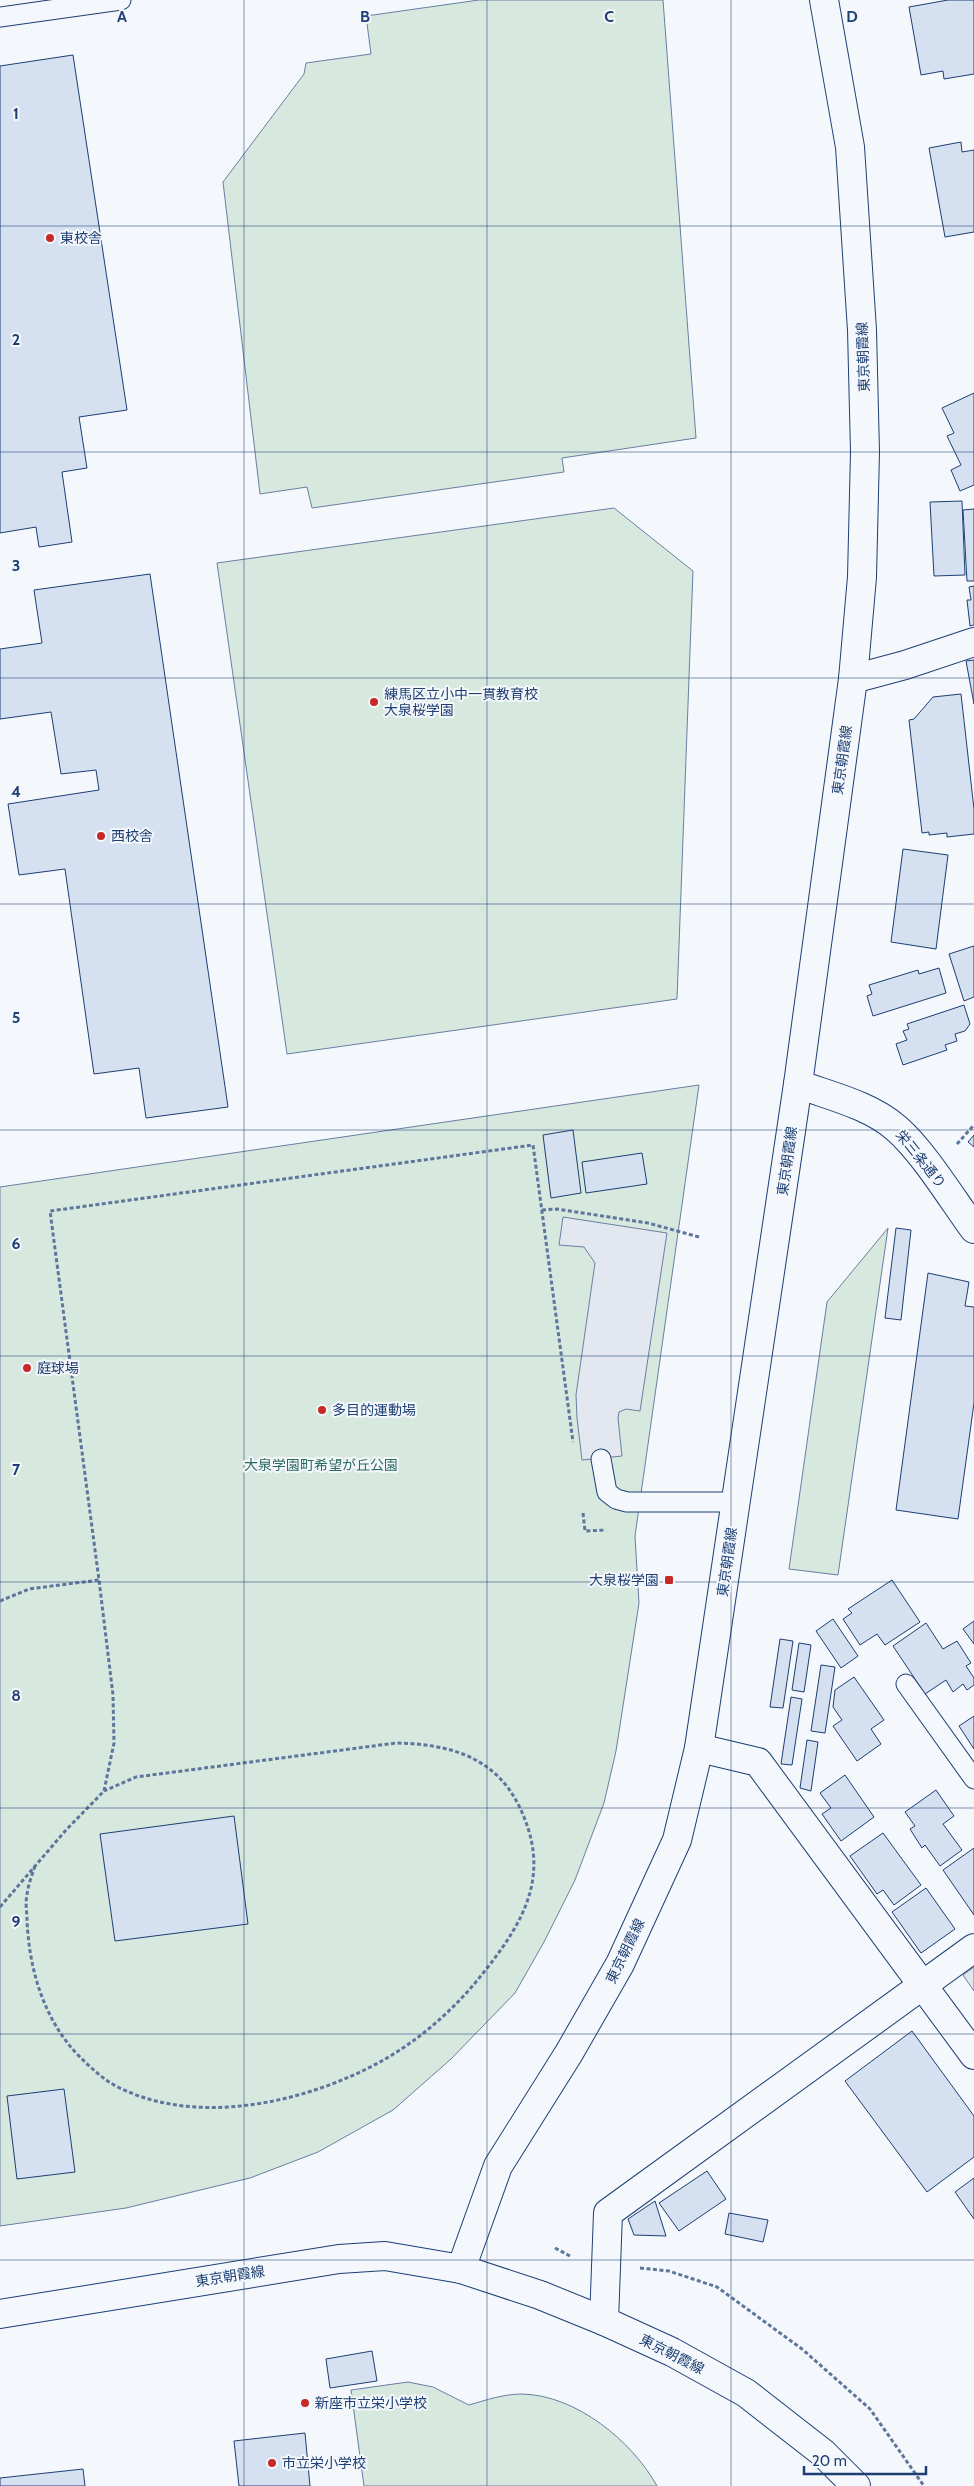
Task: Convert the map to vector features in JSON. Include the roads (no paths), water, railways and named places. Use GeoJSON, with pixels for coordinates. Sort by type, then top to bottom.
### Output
{"type":"FeatureCollection","features":[{"type":"Feature","properties":{"kind":"main road","name":"東京朝霞線"},"geometry":{"type":"LineString","coordinates":[[461,2269],[498,2166],[569,2053],[620,1964],[677,1840],[699,1748],[798,1084],[853,679],[862,577],[865,452],[862,330],[850,147],[824,0]]}},
{"type":"Feature","properties":{"kind":"main road"},"geometry":{"type":"LineString","coordinates":[[853,679],[905,665],[974,642]]}},
{"type":"Feature","properties":{"kind":"main road","name":"栄三条通り"},"geometry":{"type":"LineString","coordinates":[[798,1084],[867,1110],[896,1127],[915,1149],[974,1229]]}},
{"type":"Feature","properties":{"kind":"main road"},"geometry":{"type":"LineString","coordinates":[[699,1748],[758,1762],[924,1984],[974,2056]]}},
{"type":"Feature","properties":{"kind":"main road"},"geometry":{"type":"LineString","coordinates":[[604,2320],[608,2213],[974,1948]]}},
{"type":"Feature","properties":{"kind":"main road","name":"東京朝霞線"},"geometry":{"type":"LineString","coordinates":[[0,2314],[339,2259],[385,2256],[461,2269],[540,2295],[604,2320],[672,2352],[746,2393],[823,2453],[856,2486]]}},
{"type":"Feature","properties":{"kind":"lane"},"geometry":{"type":"LineString","coordinates":[[0,17],[121,0]]}},
{"type":"Feature","properties":{"kind":"lane"},"geometry":{"type":"LineString","coordinates":[[601,1459],[607,1492],[616,1499],[627,1502],[736,1502]]}},
{"type":"Feature","properties":{"kind":"lane"},"geometry":{"type":"LineString","coordinates":[[906,1684],[974,1780]]}},
{"type":"Feature","properties":{"kind":"place","name":"東校舎"},"geometry":{"type":"Point","coordinates":[50,238]}},
{"type":"Feature","properties":{"kind":"place","name":"練馬区立小中一貫教育校 大泉桜学園"},"geometry":{"type":"Point","coordinates":[374,702]}},
{"type":"Feature","properties":{"kind":"place","name":"西校舎"},"geometry":{"type":"Point","coordinates":[101,836]}},
{"type":"Feature","properties":{"kind":"place","name":"庭球場"},"geometry":{"type":"Point","coordinates":[27,1368]}},
{"type":"Feature","properties":{"kind":"place","name":"多目的運動場"},"geometry":{"type":"Point","coordinates":[322,1410]}},
{"type":"Feature","properties":{"kind":"place","name":"大泉桜学園"},"geometry":{"type":"Point","coordinates":[669,1580]}},
{"type":"Feature","properties":{"kind":"place","name":"新座市立栄小学校"},"geometry":{"type":"Point","coordinates":[305,2403]}},
{"type":"Feature","properties":{"kind":"place","name":"市立栄小学校"},"geometry":{"type":"Point","coordinates":[272,2463]}},
{"type":"Feature","properties":{"kind":"park label","name":"大泉学園町希望が丘公園"},"geometry":{"type":"Point","coordinates":[321,1465]}}]}
